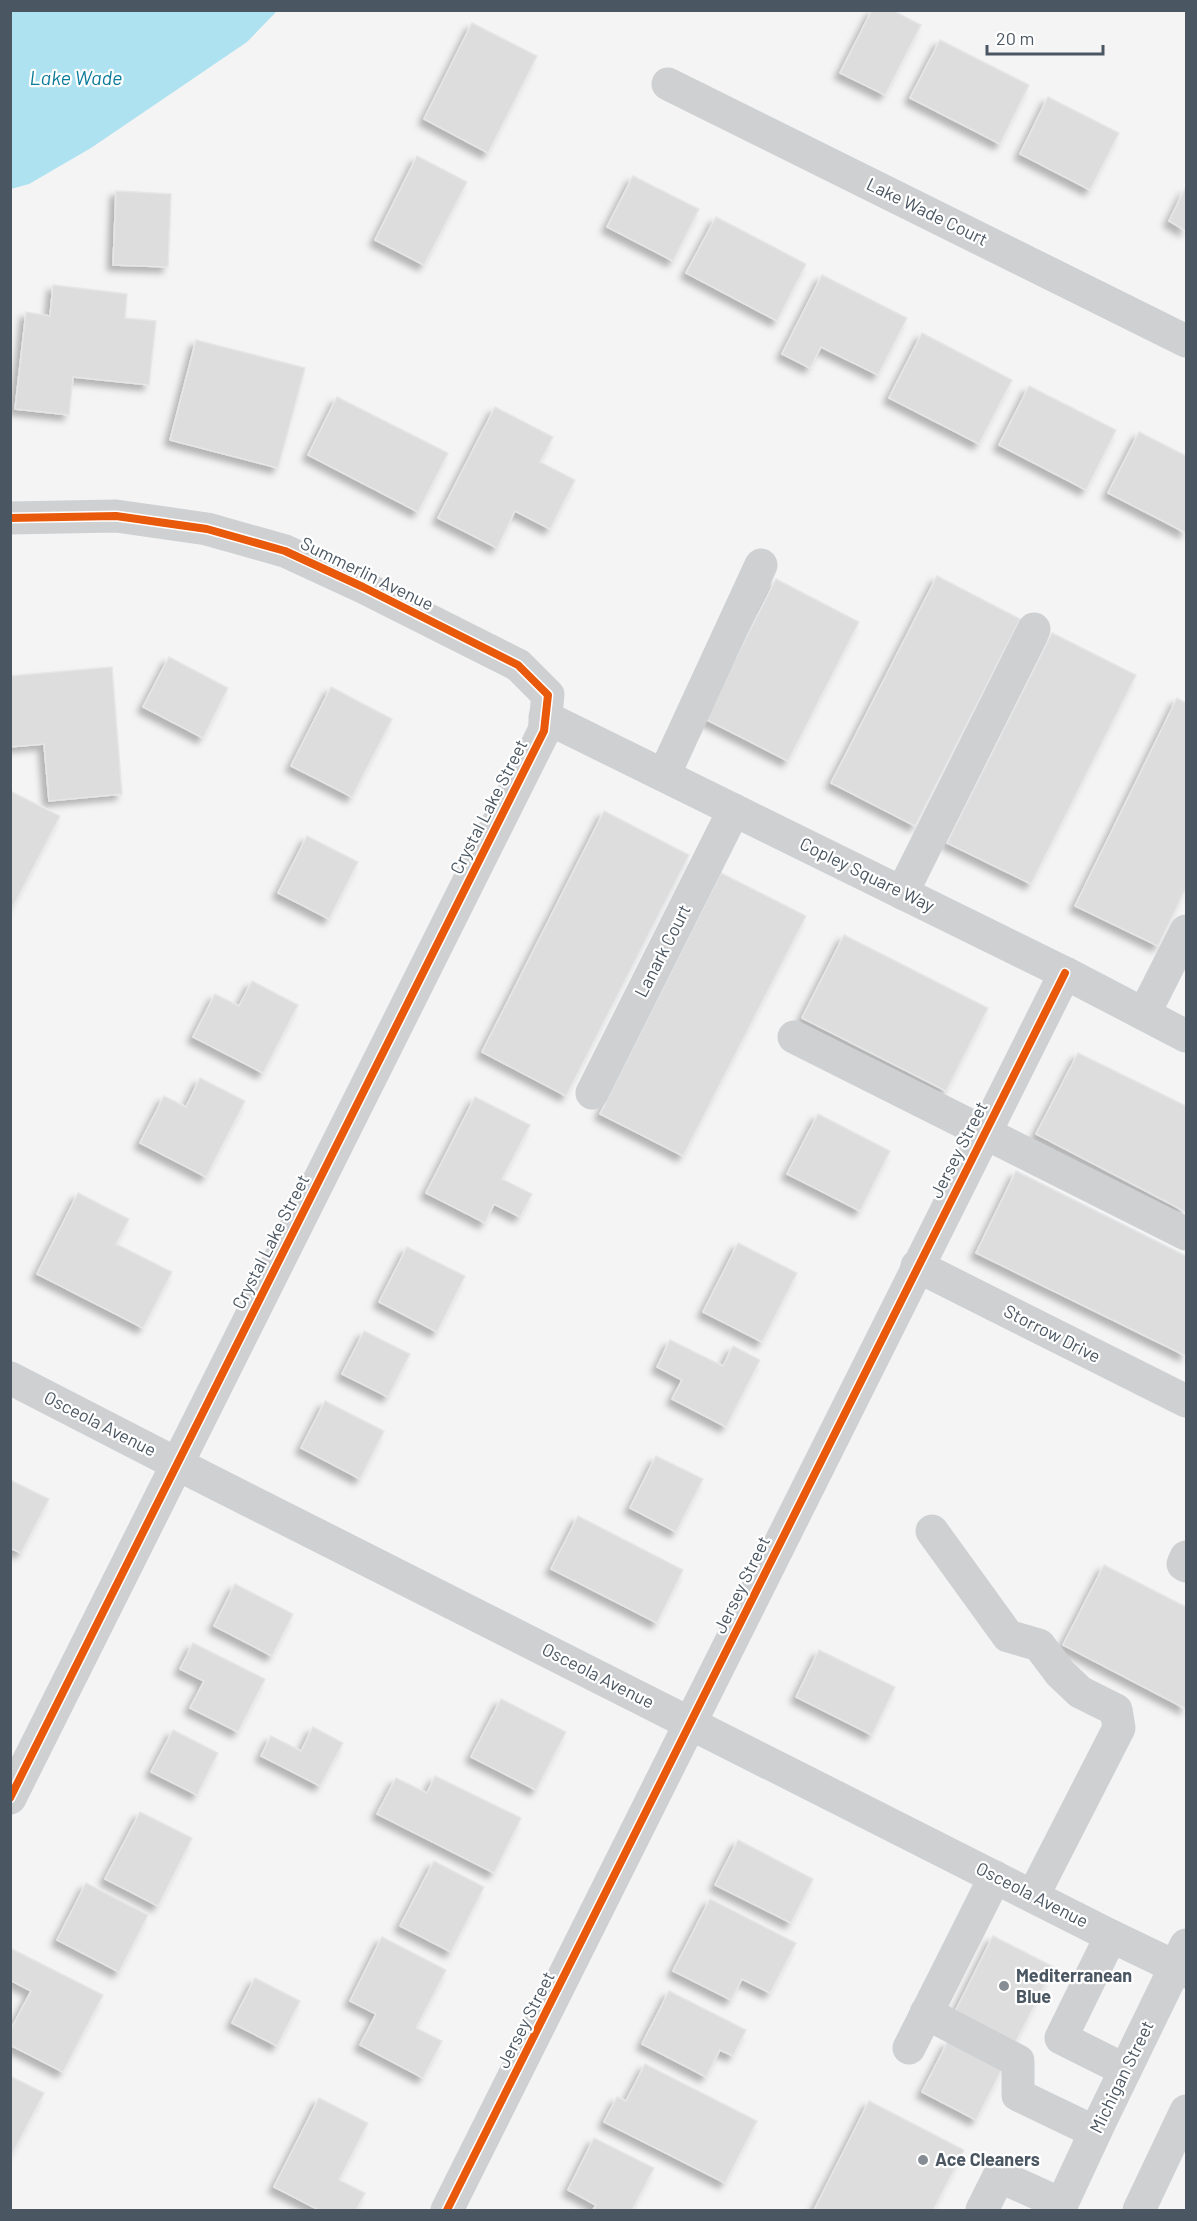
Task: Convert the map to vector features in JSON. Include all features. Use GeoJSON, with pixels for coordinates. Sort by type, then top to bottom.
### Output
{"type":"FeatureCollection","features":[{"type":"Feature","properties":{"kind":"street","name":"Lake Wade Court"},"geometry":{"type":"LineString","coordinates":[[668,84],[1186,341]]}},
{"type":"Feature","properties":{"kind":"street","name":"Summerlin Avenue"},"geometry":{"type":"LineString","coordinates":[[10,518],[116,516],[207,529],[285,551],[363,587],[518,665],[547,706]]}},
{"type":"Feature","properties":{"kind":"street"},"geometry":{"type":"LineString","coordinates":[[663,775],[761,565]]}},
{"type":"Feature","properties":{"kind":"street"},"geometry":{"type":"LineString","coordinates":[[902,893],[1034,629]]}},
{"type":"Feature","properties":{"kind":"street","name":"Copley Square Way"},"geometry":{"type":"LineString","coordinates":[[547,706],[663,775],[1065,973],[1186,1036]]}},
{"type":"Feature","properties":{"kind":"street","name":"Crystal Lake Street"},"geometry":{"type":"LineString","coordinates":[[10,1798],[544,731],[547,706]]}},
{"type":"Feature","properties":{"kind":"street","name":"Lanark Court"},"geometry":{"type":"LineString","coordinates":[[592,1093],[734,810]]}},
{"type":"Feature","properties":{"kind":"street"},"geometry":{"type":"LineString","coordinates":[[1144,1014],[1186,931]]}},
{"type":"Feature","properties":{"kind":"street","name":"Jersey Street"},"geometry":{"type":"LineString","coordinates":[[447,2211],[1065,973]]}},
{"type":"Feature","properties":{"kind":"street"},"geometry":{"type":"LineString","coordinates":[[794,1037],[1186,1233]]}},
{"type":"Feature","properties":{"kind":"street","name":"Storrow Drive"},"geometry":{"type":"LineString","coordinates":[[917,1266],[1186,1401]]}},
{"type":"Feature","properties":{"kind":"street","name":"Osceola Avenue"},"geometry":{"type":"LineString","coordinates":[[10,1378],[1112,1936],[1183,1961]]}},
{"type":"Feature","properties":{"kind":"street"},"geometry":{"type":"LineString","coordinates":[[932,1531],[1008,1636],[1039,1645],[1060,1673],[1080,1692],[1116,1710],[1119,1728],[1033,1896]]}},
{"type":"Feature","properties":{"kind":"street"},"geometry":{"type":"LineString","coordinates":[[1186,1557],[1183,1564],[1186,1566]]}},
{"type":"Feature","properties":{"kind":"street"},"geometry":{"type":"LineString","coordinates":[[909,2048],[994,1877]]}},
{"type":"Feature","properties":{"kind":"street"},"geometry":{"type":"LineString","coordinates":[[1112,1936],[1061,2038],[1125,2070]]}},
{"type":"Feature","properties":{"kind":"street","name":"Michigan Street"},"geometry":{"type":"LineString","coordinates":[[1060,2207],[1125,2070],[1183,1961]]}},
{"type":"Feature","properties":{"kind":"street"},"geometry":{"type":"LineString","coordinates":[[926,2013],[1018,2061],[1018,2095],[1095,2132]]}},
{"type":"Feature","properties":{"kind":"street"},"geometry":{"type":"LineString","coordinates":[[1139,2211],[1186,2111]]}},
{"type":"Feature","properties":{"kind":"street"},"geometry":{"type":"LineString","coordinates":[[982,2211],[999,2176],[1060,2207]]}},
{"type":"Feature","properties":{"kind":"water","name":"Lake Wade"},"geometry":{"type":"Polygon","coordinates":[[[11,10],[277,11],[247,42],[91,148],[29,184],[11,189],[11,10]]]}},
{"type":"Feature","properties":{"kind":"building"},"geometry":{"type":"Polygon","coordinates":[[[872,10],[892,10],[921,25],[885,95],[840,73],[872,10]]]}},
{"type":"Feature","properties":{"kind":"building"},"geometry":{"type":"Polygon","coordinates":[[[472,23],[537,56],[488,153],[424,119],[472,23]]]}},
{"type":"Feature","properties":{"kind":"building"},"geometry":{"type":"Polygon","coordinates":[[[940,40],[1029,85],[1000,144],[910,98],[940,40]]]}},
{"type":"Feature","properties":{"kind":"building"},"geometry":{"type":"Polygon","coordinates":[[[1048,97],[1119,133],[1090,190],[1020,154],[1048,97]]]}},
{"type":"Feature","properties":{"kind":"building"},"geometry":{"type":"Polygon","coordinates":[[[417,156],[467,182],[424,265],[375,240],[417,156]]]}},
{"type":"Feature","properties":{"kind":"building"},"geometry":{"type":"Polygon","coordinates":[[[633,176],[699,209],[673,261],[607,227],[633,176]]]}},
{"type":"Feature","properties":{"kind":"building"},"geometry":{"type":"Polygon","coordinates":[[[1186,187],[1186,231],[1169,221],[1186,187]]]}},
{"type":"Feature","properties":{"kind":"building"},"geometry":{"type":"Polygon","coordinates":[[[116,191],[171,194],[168,267],[113,265],[116,191]]]}},
{"type":"Feature","properties":{"kind":"building"},"geometry":{"type":"Polygon","coordinates":[[[716,217],[806,264],[777,321],[686,273],[716,217]]]}},
{"type":"Feature","properties":{"kind":"building"},"geometry":{"type":"Polygon","coordinates":[[[822,275],[907,318],[878,375],[821,347],[810,368],[782,354],[822,275]]]}},
{"type":"Feature","properties":{"kind":"building"},"geometry":{"type":"Polygon","coordinates":[[[53,285],[127,294],[125,318],[156,321],[149,385],[73,377],[69,415],[15,409],[26,312],[50,316],[53,285]]]}},
{"type":"Feature","properties":{"kind":"building"},"geometry":{"type":"Polygon","coordinates":[[[922,333],[1012,380],[979,444],[889,398],[922,333]]]}},
{"type":"Feature","properties":{"kind":"building"},"geometry":{"type":"Polygon","coordinates":[[[196,340],[305,368],[278,468],[170,440],[196,340]]]}},
{"type":"Feature","properties":{"kind":"building"},"geometry":{"type":"Polygon","coordinates":[[[1029,386],[1116,430],[1086,490],[999,445],[1029,386]]]}},
{"type":"Feature","properties":{"kind":"building"},"geometry":{"type":"Polygon","coordinates":[[[337,397],[448,453],[418,512],[308,455],[337,397]]]}},
{"type":"Feature","properties":{"kind":"building"},"geometry":{"type":"Polygon","coordinates":[[[495,407],[553,437],[540,462],[575,480],[550,529],[515,511],[497,548],[438,518],[495,407]]]}},
{"type":"Feature","properties":{"kind":"building"},"geometry":{"type":"Polygon","coordinates":[[[1139,432],[1186,456],[1186,533],[1108,493],[1139,432]]]}},
{"type":"Feature","properties":{"kind":"building"},"geometry":{"type":"Polygon","coordinates":[[[937,576],[1020,619],[915,826],[831,783],[937,576]]]}},
{"type":"Feature","properties":{"kind":"building"},"geometry":{"type":"Polygon","coordinates":[[[776,579],[859,622],[788,761],[705,719],[776,579]]]}},
{"type":"Feature","properties":{"kind":"building"},"geometry":{"type":"Polygon","coordinates":[[[1052,633],[1136,675],[1031,884],[947,843],[1052,633]]]}},
{"type":"Feature","properties":{"kind":"building"},"geometry":{"type":"Polygon","coordinates":[[[169,657],[228,688],[203,738],[143,707],[169,657]]]}},
{"type":"Feature","properties":{"kind":"building"},"geometry":{"type":"Polygon","coordinates":[[[112,667],[122,794],[49,801],[44,744],[10,747],[10,676],[112,667]]]}},
{"type":"Feature","properties":{"kind":"building"},"geometry":{"type":"Polygon","coordinates":[[[331,687],[392,719],[352,797],[291,766],[331,687]]]}},
{"type":"Feature","properties":{"kind":"building"},"geometry":{"type":"Polygon","coordinates":[[[1177,698],[1186,703],[1186,888],[1158,946],[1075,906],[1177,698]]]}},
{"type":"Feature","properties":{"kind":"building"},"geometry":{"type":"Polygon","coordinates":[[[10,791],[60,816],[10,912],[10,791]]]}},
{"type":"Feature","properties":{"kind":"building"},"geometry":{"type":"Polygon","coordinates":[[[604,811],[689,855],[566,1096],[482,1052],[604,811]]]}},
{"type":"Feature","properties":{"kind":"building"},"geometry":{"type":"Polygon","coordinates":[[[307,836],[358,862],[329,919],[278,893],[307,836]]]}},
{"type":"Feature","properties":{"kind":"building"},"geometry":{"type":"Polygon","coordinates":[[[721,873],[806,916],[683,1156],[600,1114],[721,873]]]}},
{"type":"Feature","properties":{"kind":"building"},"geometry":{"type":"Polygon","coordinates":[[[844,935],[988,1008],[946,1091],[802,1018],[844,935]]]}},
{"type":"Feature","properties":{"kind":"building"},"geometry":{"type":"Polygon","coordinates":[[[252,981],[298,1005],[263,1073],[193,1037],[215,994],[239,1006],[252,981]]]}},
{"type":"Feature","properties":{"kind":"building"},"geometry":{"type":"Polygon","coordinates":[[[1078,1053],[1186,1106],[1186,1212],[1036,1134],[1078,1053]]]}},
{"type":"Feature","properties":{"kind":"building"},"geometry":{"type":"Polygon","coordinates":[[[200,1078],[245,1101],[206,1177],[140,1143],[164,1096],[186,1107],[200,1078]]]}},
{"type":"Feature","properties":{"kind":"building"},"geometry":{"type":"Polygon","coordinates":[[[475,1097],[530,1125],[502,1179],[532,1194],[520,1217],[494,1204],[485,1223],[426,1193],[475,1097]]]}},
{"type":"Feature","properties":{"kind":"building"},"geometry":{"type":"Polygon","coordinates":[[[818,1114],[890,1151],[860,1211],[787,1174],[818,1114]]]}},
{"type":"Feature","properties":{"kind":"building"},"geometry":{"type":"Polygon","coordinates":[[[1016,1171],[1186,1256],[1186,1356],[976,1253],[1016,1171]]]}},
{"type":"Feature","properties":{"kind":"building"},"geometry":{"type":"Polygon","coordinates":[[[78,1193],[129,1219],[116,1244],[172,1272],[143,1328],[37,1274],[78,1193]]]}},
{"type":"Feature","properties":{"kind":"building"},"geometry":{"type":"Polygon","coordinates":[[[738,1243],[797,1273],[762,1342],[703,1312],[738,1243]]]}},
{"type":"Feature","properties":{"kind":"building"},"geometry":{"type":"Polygon","coordinates":[[[407,1247],[465,1276],[437,1332],[379,1302],[407,1247]]]}},
{"type":"Feature","properties":{"kind":"building"},"geometry":{"type":"Polygon","coordinates":[[[364,1331],[410,1354],[388,1397],[342,1374],[364,1331]]]}},
{"type":"Feature","properties":{"kind":"building"},"geometry":{"type":"Polygon","coordinates":[[[670,1340],[723,1366],[733,1346],[760,1360],[726,1427],[672,1399],[682,1380],[657,1367],[670,1340]]]}},
{"type":"Feature","properties":{"kind":"building"},"geometry":{"type":"Polygon","coordinates":[[[325,1401],[384,1431],[360,1479],[301,1448],[325,1401]]]}},
{"type":"Feature","properties":{"kind":"building"},"geometry":{"type":"Polygon","coordinates":[[[656,1456],[703,1479],[676,1532],[630,1508],[656,1456]]]}},
{"type":"Feature","properties":{"kind":"building"},"geometry":{"type":"Polygon","coordinates":[[[10,1480],[49,1499],[21,1553],[10,1548],[10,1480]]]}},
{"type":"Feature","properties":{"kind":"building"},"geometry":{"type":"Polygon","coordinates":[[[578,1516],[683,1570],[657,1623],[551,1569],[578,1516]]]}},
{"type":"Feature","properties":{"kind":"building"},"geometry":{"type":"Polygon","coordinates":[[[1104,1565],[1186,1607],[1186,1709],[1063,1645],[1104,1565]]]}},
{"type":"Feature","properties":{"kind":"building"},"geometry":{"type":"Polygon","coordinates":[[[235,1584],[293,1614],[272,1656],[214,1626],[235,1584]]]}},
{"type":"Feature","properties":{"kind":"building"},"geometry":{"type":"Polygon","coordinates":[[[193,1643],[265,1679],[238,1732],[190,1708],[204,1681],[180,1669],[193,1643]]]}},
{"type":"Feature","properties":{"kind":"building"},"geometry":{"type":"Polygon","coordinates":[[[819,1650],[895,1687],[872,1735],[796,1697],[819,1650]]]}},
{"type":"Feature","properties":{"kind":"building"},"geometry":{"type":"Polygon","coordinates":[[[501,1699],[566,1732],[536,1790],[471,1757],[501,1699]]]}},
{"type":"Feature","properties":{"kind":"building"},"geometry":{"type":"Polygon","coordinates":[[[313,1727],[343,1743],[320,1786],[261,1756],[271,1736],[301,1751],[313,1727]]]}},
{"type":"Feature","properties":{"kind":"building"},"geometry":{"type":"Polygon","coordinates":[[[173,1730],[218,1753],[197,1795],[151,1772],[173,1730]]]}},
{"type":"Feature","properties":{"kind":"building"},"geometry":{"type":"Polygon","coordinates":[[[435,1776],[521,1818],[494,1873],[377,1814],[396,1778],[427,1793],[435,1776]]]}},
{"type":"Feature","properties":{"kind":"building"},"geometry":{"type":"Polygon","coordinates":[[[140,1812],[192,1838],[158,1906],[105,1879],[140,1812]]]}},
{"type":"Feature","properties":{"kind":"building"},"geometry":{"type":"Polygon","coordinates":[[[738,1840],[813,1879],[791,1923],[715,1885],[738,1840]]]}},
{"type":"Feature","properties":{"kind":"building"},"geometry":{"type":"Polygon","coordinates":[[[434,1861],[484,1887],[451,1952],[400,1926],[434,1861]]]}},
{"type":"Feature","properties":{"kind":"building"},"geometry":{"type":"Polygon","coordinates":[[[86,1883],[148,1915],[119,1972],[57,1940],[86,1883]]]}},
{"type":"Feature","properties":{"kind":"building"},"geometry":{"type":"Polygon","coordinates":[[[710,1899],[796,1943],[770,1993],[742,1979],[731,2000],[673,1971],[710,1899]]]}},
{"type":"Feature","properties":{"kind":"building"},"geometry":{"type":"Polygon","coordinates":[[[993,1936],[1054,1967],[1015,2043],[955,2012],[993,1936]]]}},
{"type":"Feature","properties":{"kind":"building"},"geometry":{"type":"Polygon","coordinates":[[[382,1937],[446,1970],[416,2028],[442,2041],[423,2078],[360,2045],[376,2014],[350,2001],[382,1937]]]}},
{"type":"Feature","properties":{"kind":"building"},"geometry":{"type":"Polygon","coordinates":[[[10,1948],[103,1995],[63,2072],[10,2045],[10,2031],[31,1991],[10,1980],[10,1948]]]}},
{"type":"Feature","properties":{"kind":"building"},"geometry":{"type":"Polygon","coordinates":[[[255,1978],[300,2001],[277,2046],[232,2023],[255,1978]]]}},
{"type":"Feature","properties":{"kind":"building"},"geometry":{"type":"Polygon","coordinates":[[[669,1991],[746,2030],[733,2056],[720,2050],[706,2077],[642,2044],[669,1991]]]}},
{"type":"Feature","properties":{"kind":"building"},"geometry":{"type":"Polygon","coordinates":[[[948,2041],[1002,2069],[976,2120],[922,2092],[948,2041]]]}},
{"type":"Feature","properties":{"kind":"building"},"geometry":{"type":"Polygon","coordinates":[[[645,2064],[757,2121],[725,2183],[604,2122],[617,2097],[626,2101],[645,2064]]]}},
{"type":"Feature","properties":{"kind":"building"},"geometry":{"type":"Polygon","coordinates":[[[10,2076],[44,2093],[10,2158],[10,2076]]]}},
{"type":"Feature","properties":{"kind":"building"},"geometry":{"type":"Polygon","coordinates":[[[319,2098],[368,2123],[339,2180],[365,2193],[356,2210],[319,2210],[274,2187],[319,2098]]]}},
{"type":"Feature","properties":{"kind":"building"},"geometry":{"type":"Polygon","coordinates":[[[869,2101],[964,2150],[933,2210],[814,2210],[869,2101]]]}},
{"type":"Feature","properties":{"kind":"building"},"geometry":{"type":"Polygon","coordinates":[[[594,2138],[654,2168],[632,2210],[593,2210],[596,2205],[568,2190],[594,2138]]]}},
{"type":"Feature","properties":{"kind":"cycle path"},"geometry":{"type":"LineString","coordinates":[[10,518],[116,516],[207,529],[285,551],[363,587],[518,665],[548,695],[544,731],[10,1798]]}},
{"type":"Feature","properties":{"kind":"cycle path"},"geometry":{"type":"LineString","coordinates":[[447,2210],[1065,973]]}},
{"type":"Feature","properties":{"kind":"place","name":"Mediterranean Blue"},"geometry":{"type":"Point","coordinates":[1004,1986]}},
{"type":"Feature","properties":{"kind":"place","name":"Ace Cleaners"},"geometry":{"type":"Point","coordinates":[923,2160]}}]}
